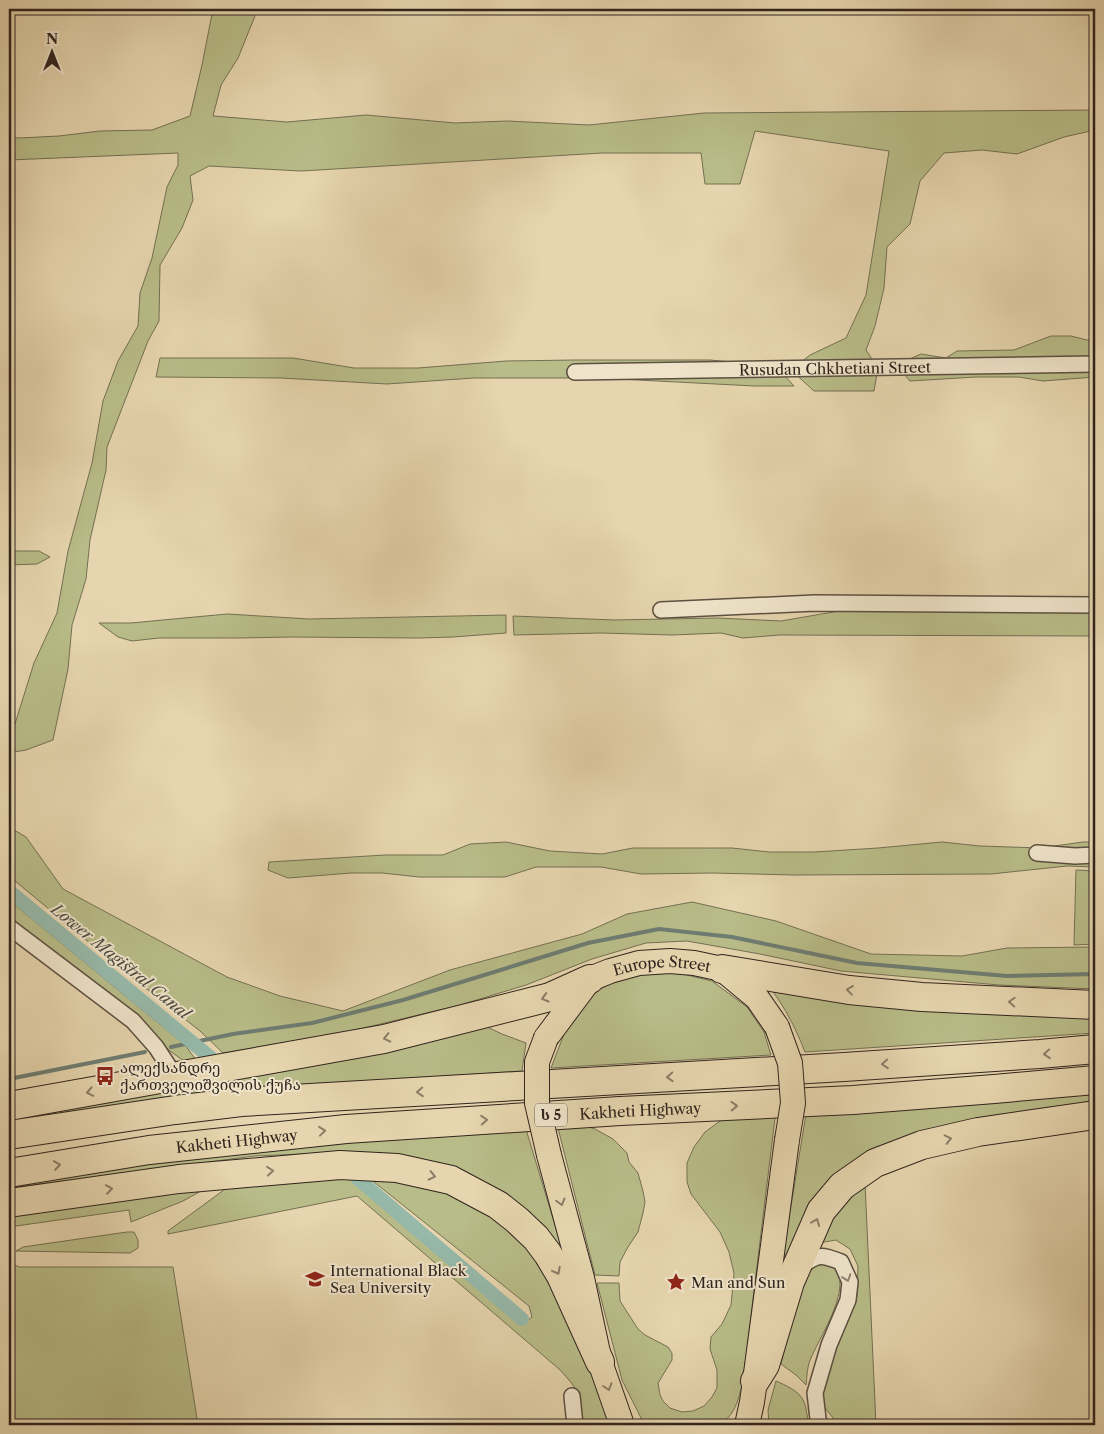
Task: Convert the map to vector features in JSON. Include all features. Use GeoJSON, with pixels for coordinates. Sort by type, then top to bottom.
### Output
{"type":"FeatureCollection","features":[{"type":"Feature","properties":{"kind":"highway"},"geometry":{"type":"LineString","coordinates":[[722,969],[849,990],[931,998],[1095,1005]]}},
{"type":"Feature","properties":{"kind":"highway"},"geometry":{"type":"LineString","coordinates":[[9,1106],[384,1039],[550,997],[590,980]]}},
{"type":"Feature","properties":{"kind":"highway","name":"ს 5"},"geometry":{"type":"LineString","coordinates":[[9,1135],[241,1102],[834,1068],[1095,1049]]}},
{"type":"Feature","properties":{"kind":"highway","name":"Kakheti Highway"},"geometry":{"type":"LineString","coordinates":[[9,1172],[149,1150],[346,1129],[620,1111],[853,1100],[1095,1080]]}},
{"type":"Feature","properties":{"kind":"highway"},"geometry":{"type":"LineString","coordinates":[[754,1392],[765,1365],[790,1282],[821,1211],[842,1186],[875,1163],[922,1144],[978,1132],[1095,1115]]}},
{"type":"Feature","properties":{"kind":"highway"},"geometry":{"type":"LineString","coordinates":[[9,1203],[179,1179],[340,1165],[398,1168],[451,1180],[498,1205],[517,1220],[540,1243],[560,1276],[600,1362]]}},
{"type":"Feature","properties":{"kind":"main road","name":"Europe Street"},"geometry":{"type":"LineString","coordinates":[[624,1421],[600,1362],[582,1278],[549,1155],[537,1103],[538,1062],[546,1038],[590,980],[610,971],[639,963],[670,960],[722,969],[757,998],[777,1027],[790,1063],[793,1102],[754,1392],[747,1425]]}},
{"type":"Feature","properties":{"kind":"street","name":"Rusudan Chkhetiani Street"},"geometry":{"type":"LineString","coordinates":[[575,372],[1095,364]]}},
{"type":"Feature","properties":{"kind":"street"},"geometry":{"type":"LineString","coordinates":[[661,610],[815,603],[1095,605]]}},
{"type":"Feature","properties":{"kind":"street"},"geometry":{"type":"LineString","coordinates":[[1037,853],[1075,856],[1095,855]]}},
{"type":"Feature","properties":{"kind":"street"},"geometry":{"type":"LineString","coordinates":[[9,927],[133,1021],[156,1047],[175,1076]]}},
{"type":"Feature","properties":{"kind":"street"},"geometry":{"type":"LineString","coordinates":[[796,1269],[814,1256],[826,1256],[841,1262],[850,1282],[848,1300],[830,1345],[815,1393],[820,1425]]}},
{"type":"Feature","properties":{"kind":"street"},"geometry":{"type":"LineString","coordinates":[[754,1392],[762,1425]]}},
{"type":"Feature","properties":{"kind":"street"},"geometry":{"type":"LineString","coordinates":[[572,1396],[575,1425]]}},
{"type":"Feature","properties":{"kind":"green space"},"geometry":{"type":"Polygon","coordinates":[[[213,9],[250,9],[255,16],[238,58],[221,85],[213,116],[287,122],[366,115],[455,123],[507,121],[589,125],[704,113],[1095,110],[1095,130],[1064,137],[1017,154],[982,150],[944,153],[920,181],[910,224],[887,247],[884,288],[875,326],[866,350],[878,368],[874,391],[814,391],[791,370],[810,355],[846,338],[866,295],[889,151],[755,131],[740,184],[705,184],[701,153],[602,153],[301,171],[209,166],[190,176],[193,200],[182,228],[160,265],[159,321],[148,341],[107,447],[106,470],[90,540],[86,579],[72,625],[68,669],[53,740],[26,750],[9,753],[9,743],[34,663],[57,613],[68,551],[92,463],[103,401],[118,361],[138,326],[140,293],[152,258],[167,187],[178,165],[178,153],[9,160],[9,137],[59,136],[100,131],[152,130],[190,116],[213,9]]]}},
{"type":"Feature","properties":{"kind":"green space"},"geometry":{"type":"Polygon","coordinates":[[[1051,336],[1071,336],[1095,342],[1095,377],[1043,381],[1019,377],[976,377],[910,381],[896,365],[921,354],[946,358],[957,351],[1014,350],[1051,336]]]}},
{"type":"Feature","properties":{"kind":"green space"},"geometry":{"type":"Polygon","coordinates":[[[160,358],[293,358],[354,368],[418,368],[506,361],[710,360],[774,364],[794,386],[755,386],[598,378],[474,378],[387,384],[281,378],[156,377],[160,358]]]}},
{"type":"Feature","properties":{"kind":"green space"},"geometry":{"type":"Polygon","coordinates":[[[9,551],[39,551],[50,557],[37,564],[9,565],[9,551]]]}},
{"type":"Feature","properties":{"kind":"green space"},"geometry":{"type":"Polygon","coordinates":[[[839,611],[1095,611],[1095,636],[779,635],[743,638],[721,633],[672,635],[601,633],[514,635],[513,616],[614,620],[718,618],[781,621],[839,611]]]}},
{"type":"Feature","properties":{"kind":"green space"},"geometry":{"type":"Polygon","coordinates":[[[227,614],[309,619],[506,615],[506,633],[419,638],[159,638],[132,641],[118,637],[99,623],[131,623],[227,614]]]}},
{"type":"Feature","properties":{"kind":"green space"},"geometry":{"type":"Polygon","coordinates":[[[9,827],[26,837],[63,889],[227,977],[280,996],[343,1011],[450,970],[582,934],[627,914],[692,902],[776,921],[871,954],[962,956],[1007,948],[1095,947],[1095,989],[999,985],[841,971],[687,941],[646,943],[592,959],[526,985],[460,1005],[347,1032],[223,1053],[200,1031],[9,876],[9,827]]]}},
{"type":"Feature","properties":{"kind":"green space"},"geometry":{"type":"Polygon","coordinates":[[[506,842],[550,851],[602,854],[633,848],[732,848],[769,852],[814,852],[942,842],[980,846],[1040,848],[1095,842],[1095,867],[1067,866],[991,874],[795,875],[641,874],[601,867],[536,867],[505,877],[419,877],[382,873],[351,873],[288,878],[268,870],[269,862],[385,855],[443,855],[470,844],[506,842]]]}},
{"type":"Feature","properties":{"kind":"green space"},"geometry":{"type":"Polygon","coordinates":[[[1076,870],[1095,871],[1095,944],[1074,945],[1076,870]]]}},
{"type":"Feature","properties":{"kind":"green space"},"geometry":{"type":"Polygon","coordinates":[[[9,900],[185,1045],[196,1060],[184,1061],[170,1051],[145,1029],[9,922],[9,900]]]}},
{"type":"Feature","properties":{"kind":"green space"},"geometry":{"type":"Polygon","coordinates":[[[670,971],[712,981],[747,1007],[764,1032],[771,1055],[551,1068],[569,1021],[598,990],[633,974],[670,971]]]}},
{"type":"Feature","properties":{"kind":"green space"},"geometry":{"type":"Polygon","coordinates":[[[771,989],[1095,1009],[1095,1033],[805,1052],[790,1019],[771,989]]]}},
{"type":"Feature","properties":{"kind":"green space"},"geometry":{"type":"Polygon","coordinates":[[[483,1025],[526,1043],[522,1071],[230,1091],[9,1123],[9,1119],[483,1025]]]}},
{"type":"Feature","properties":{"kind":"green space"},"geometry":{"type":"Polygon","coordinates":[[[1095,1090],[1095,1104],[921,1131],[871,1149],[838,1174],[806,1220],[782,1261],[807,1108],[1095,1090]]]}},
{"type":"Feature","properties":{"kind":"green space"},"geometry":{"type":"Polygon","coordinates":[[[776,1110],[743,1381],[738,1400],[729,1417],[718,1425],[651,1425],[642,1420],[622,1380],[597,1283],[619,1283],[620,1301],[638,1329],[645,1335],[668,1347],[672,1353],[672,1360],[658,1383],[663,1401],[670,1408],[682,1412],[693,1411],[704,1406],[717,1388],[717,1370],[710,1349],[711,1337],[722,1324],[731,1305],[734,1273],[729,1252],[720,1232],[691,1194],[687,1182],[687,1163],[694,1147],[705,1132],[720,1121],[735,1113],[776,1110]]]}},
{"type":"Feature","properties":{"kind":"green space"},"geometry":{"type":"Polygon","coordinates":[[[577,1123],[595,1129],[613,1139],[627,1153],[629,1162],[638,1173],[643,1191],[645,1202],[638,1232],[620,1262],[619,1276],[595,1275],[557,1124],[577,1123]]]}},
{"type":"Feature","properties":{"kind":"green space"},"geometry":{"type":"Polygon","coordinates":[[[525,1126],[564,1255],[527,1215],[352,1152],[254,1156],[9,1188],[9,1180],[256,1145],[525,1126]]]}},
{"type":"Feature","properties":{"kind":"green space"},"geometry":{"type":"Polygon","coordinates":[[[364,1174],[438,1184],[499,1219],[542,1265],[602,1393],[612,1425],[582,1425],[578,1394],[559,1369],[357,1196],[168,1234],[168,1231],[232,1184],[345,1175],[523,1324],[532,1317],[529,1306],[364,1174]]]}},
{"type":"Feature","properties":{"kind":"green space"},"geometry":{"type":"Polygon","coordinates":[[[219,1181],[183,1201],[131,1222],[129,1210],[9,1227],[9,1211],[219,1181]]]}},
{"type":"Feature","properties":{"kind":"green space"},"geometry":{"type":"Polygon","coordinates":[[[865,1183],[876,1425],[841,1425],[837,1423],[822,1404],[822,1391],[835,1349],[857,1296],[858,1266],[850,1249],[836,1240],[818,1243],[836,1208],[865,1183]]]}},
{"type":"Feature","properties":{"kind":"green space"},"geometry":{"type":"Polygon","coordinates":[[[134,1232],[138,1240],[138,1248],[130,1253],[16,1251],[23,1247],[134,1232]]]}},
{"type":"Feature","properties":{"kind":"green space"},"geometry":{"type":"Polygon","coordinates":[[[9,1262],[19,1267],[173,1267],[198,1425],[9,1425],[9,1262]]]}},
{"type":"Feature","properties":{"kind":"green space"},"geometry":{"type":"Polygon","coordinates":[[[819,1262],[831,1265],[838,1273],[840,1284],[834,1310],[810,1361],[806,1385],[781,1364],[803,1275],[819,1262]]]}},
{"type":"Feature","properties":{"kind":"green space"},"geometry":{"type":"Polygon","coordinates":[[[776,1381],[801,1397],[809,1425],[769,1425],[768,1410],[776,1381]]]}},
{"type":"Feature","properties":{"kind":"waterway","name":"Lower Magistral Canal"},"geometry":{"type":"LineString","coordinates":[[9,891],[211,1058]]}},
{"type":"Feature","properties":{"kind":"waterway"},"geometry":{"type":"LineString","coordinates":[[171,1047],[233,1034],[312,1023],[403,1000],[588,943],[659,929],[732,937],[857,963],[1007,976],[1095,974]]}},
{"type":"Feature","properties":{"kind":"waterway"},"geometry":{"type":"LineString","coordinates":[[9,1079],[145,1052]]}},
{"type":"Feature","properties":{"kind":"waterway","name":"Lower Magistral Canal"},"geometry":{"type":"LineString","coordinates":[[357,1178],[522,1319]]}},
{"type":"Feature","properties":{"kind":"place","name":"ალექსანდრე ქართველიშვილის ქუჩა"},"geometry":{"type":"Point","coordinates":[105,1076]}},
{"type":"Feature","properties":{"kind":"place","name":"International Black Sea University"},"geometry":{"type":"Point","coordinates":[315,1279]}},
{"type":"Feature","properties":{"kind":"place","name":"Man and Sun"},"geometry":{"type":"Point","coordinates":[676,1282]}}]}
